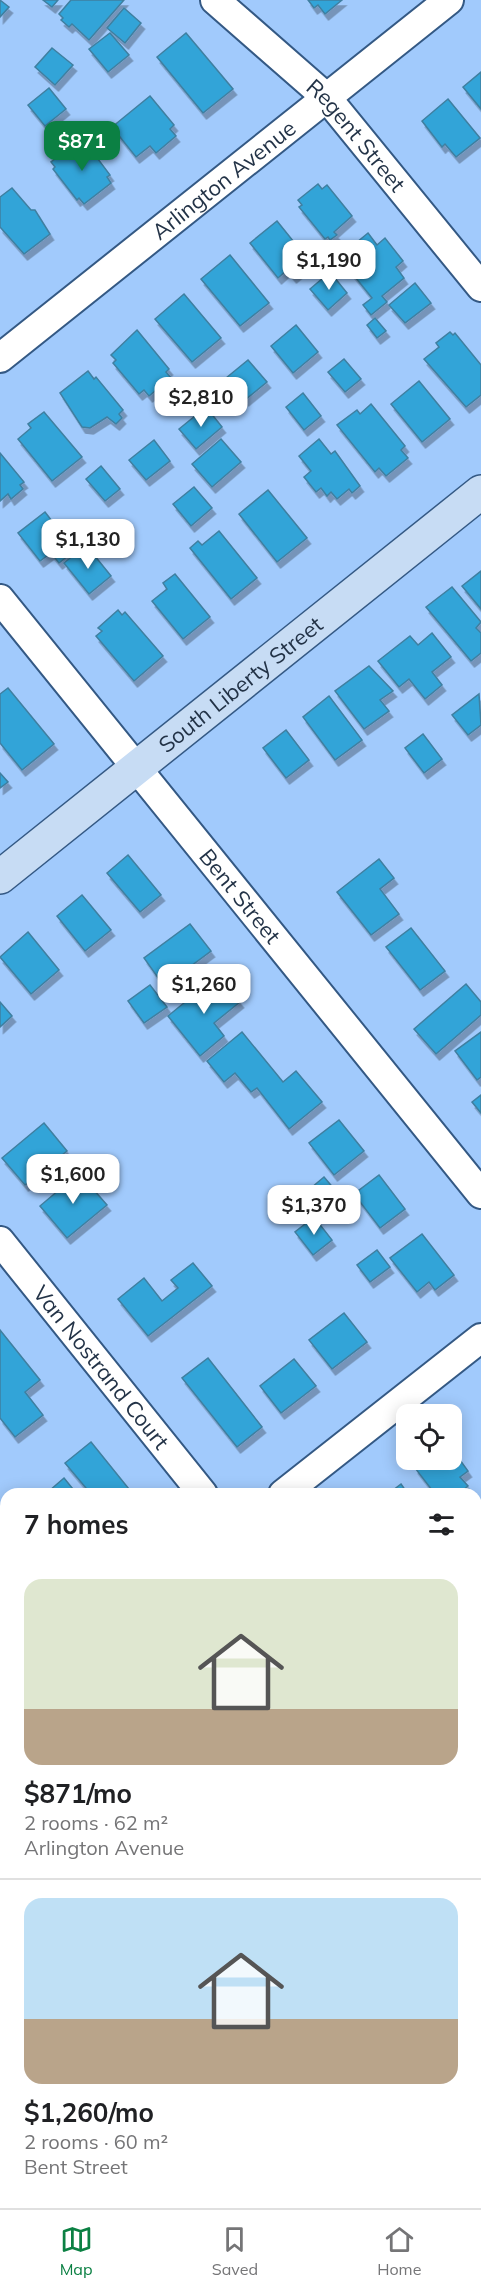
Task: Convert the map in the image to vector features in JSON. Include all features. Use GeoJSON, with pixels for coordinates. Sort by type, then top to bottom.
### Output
{"type":"FeatureCollection","features":[{"type":"Feature","properties":{"kind":"main road","name":"South Liberty Street"},"geometry":{"type":"LineString","coordinates":[[0,878],[481,492]]}},
{"type":"Feature","properties":{"kind":"street","name":"Regent Street"},"geometry":{"type":"LineString","coordinates":[[214,0],[327,98],[481,287]]}},
{"type":"Feature","properties":{"kind":"street","name":"Arlington Avenue"},"geometry":{"type":"LineString","coordinates":[[0,358],[448,0]]}},
{"type":"Feature","properties":{"kind":"street","name":"Bent Street"},"geometry":{"type":"LineString","coordinates":[[0,599],[481,1194]]}},
{"type":"Feature","properties":{"kind":"street","name":"Van Nostrand Court"},"geometry":{"type":"LineString","coordinates":[[0,1241],[198,1488]]}},
{"type":"Feature","properties":{"kind":"street"},"geometry":{"type":"LineString","coordinates":[[290,1488],[481,1338]]}},
{"type":"Feature","properties":{"kind":"building"},"geometry":{"type":"Polygon","coordinates":[[[0,0],[9,7],[0,17],[0,0]]]}},
{"type":"Feature","properties":{"kind":"building"},"geometry":{"type":"Polygon","coordinates":[[[43,0],[58,0],[52,7],[43,0]]]}},
{"type":"Feature","properties":{"kind":"building"},"geometry":{"type":"Polygon","coordinates":[[[71,0],[124,0],[89,40],[72,24],[69,27],[61,20],[63,18],[59,14],[71,0]]]}},
{"type":"Feature","properties":{"kind":"building"},"geometry":{"type":"Polygon","coordinates":[[[308,0],[342,0],[325,14],[318,5],[314,8],[308,0]]]}},
{"type":"Feature","properties":{"kind":"building"},"geometry":{"type":"Polygon","coordinates":[[[124,8],[141,23],[125,43],[107,28],[124,8]]]}},
{"type":"Feature","properties":{"kind":"building"},"geometry":{"type":"Polygon","coordinates":[[[110,33],[129,55],[108,72],[89,49],[110,33]]]}},
{"type":"Feature","properties":{"kind":"building"},"geometry":{"type":"Polygon","coordinates":[[[186,33],[233,89],[203,113],[157,57],[186,33]]]}},
{"type":"Feature","properties":{"kind":"building"},"geometry":{"type":"Polygon","coordinates":[[[52,48],[73,65],[55,85],[35,67],[52,48]]]}},
{"type":"Feature","properties":{"kind":"building"},"geometry":{"type":"Polygon","coordinates":[[[481,72],[481,109],[463,87],[481,72]]]}},
{"type":"Feature","properties":{"kind":"building"},"geometry":{"type":"Polygon","coordinates":[[[49,88],[66,109],[45,126],[28,105],[49,88]]]}},
{"type":"Feature","properties":{"kind":"building"},"geometry":{"type":"Polygon","coordinates":[[[150,96],[174,125],[170,129],[176,136],[156,153],[150,146],[136,157],[112,127],[150,96]]]}},
{"type":"Feature","properties":{"kind":"building"},"geometry":{"type":"Polygon","coordinates":[[[448,99],[480,138],[456,157],[445,144],[442,147],[422,121],[448,99]]]}},
{"type":"Feature","properties":{"kind":"building"},"geometry":{"type":"Polygon","coordinates":[[[79,141],[82,146],[86,143],[110,175],[107,177],[111,183],[84,204],[79,198],[77,200],[53,169],[55,167],[51,162],[79,141]]]}},
{"type":"Feature","properties":{"kind":"building"},"geometry":{"type":"Polygon","coordinates":[[[318,184],[322,189],[327,185],[352,216],[334,232],[337,235],[330,240],[328,237],[325,239],[299,207],[302,205],[298,200],[318,184]]]}},
{"type":"Feature","properties":{"kind":"building"},"geometry":{"type":"Polygon","coordinates":[[[12,188],[31,210],[35,210],[50,234],[24,254],[0,227],[0,197],[12,188]]]}},
{"type":"Feature","properties":{"kind":"building"},"geometry":{"type":"Polygon","coordinates":[[[277,221],[306,257],[303,259],[307,265],[293,277],[287,270],[278,278],[250,243],[277,221]]]}},
{"type":"Feature","properties":{"kind":"building"},"geometry":{"type":"Polygon","coordinates":[[[368,233],[377,245],[385,238],[403,261],[396,267],[404,278],[382,296],[387,302],[371,315],[363,305],[372,298],[339,257],[368,233]]]}},
{"type":"Feature","properties":{"kind":"building"},"geometry":{"type":"Polygon","coordinates":[[[230,255],[269,303],[240,326],[201,279],[230,255]]]}},
{"type":"Feature","properties":{"kind":"building"},"geometry":{"type":"Polygon","coordinates":[[[330,272],[347,293],[328,310],[310,289],[330,272]]]}},
{"type":"Feature","properties":{"kind":"building"},"geometry":{"type":"Polygon","coordinates":[[[415,283],[431,303],[405,323],[389,305],[415,283]]]}},
{"type":"Feature","properties":{"kind":"building"},"geometry":{"type":"Polygon","coordinates":[[[184,294],[221,338],[192,362],[155,319],[184,294]]]}},
{"type":"Feature","properties":{"kind":"building"},"geometry":{"type":"Polygon","coordinates":[[[375,318],[386,331],[377,338],[367,325],[375,318]]]}},
{"type":"Feature","properties":{"kind":"building"},"geometry":{"type":"Polygon","coordinates":[[[296,325],[318,352],[293,373],[271,346],[296,325]]]}},
{"type":"Feature","properties":{"kind":"building"},"geometry":{"type":"Polygon","coordinates":[[[137,330],[169,369],[166,372],[171,378],[149,396],[144,390],[139,394],[113,363],[116,360],[111,355],[137,330]]]}},
{"type":"Feature","properties":{"kind":"building"},"geometry":{"type":"Polygon","coordinates":[[[450,332],[453,335],[455,333],[481,365],[481,395],[466,407],[424,359],[439,347],[436,343],[450,332]]]}},
{"type":"Feature","properties":{"kind":"building"},"geometry":{"type":"Polygon","coordinates":[[[344,359],[361,379],[345,392],[328,372],[344,359]]]}},
{"type":"Feature","properties":{"kind":"building"},"geometry":{"type":"Polygon","coordinates":[[[248,360],[267,382],[245,400],[226,378],[248,360]]]}},
{"type":"Feature","properties":{"kind":"building"},"geometry":{"type":"Polygon","coordinates":[[[88,371],[94,379],[96,377],[123,410],[119,414],[122,418],[116,424],[107,417],[90,428],[82,427],[60,393],[88,371]]]}},
{"type":"Feature","properties":{"kind":"building"},"geometry":{"type":"Polygon","coordinates":[[[419,381],[450,419],[422,442],[391,404],[419,381]]]}},
{"type":"Feature","properties":{"kind":"building"},"geometry":{"type":"Polygon","coordinates":[[[303,393],[321,416],[304,430],[286,407],[303,393]]]}},
{"type":"Feature","properties":{"kind":"building"},"geometry":{"type":"Polygon","coordinates":[[[371,404],[405,446],[401,450],[408,458],[386,476],[379,468],[375,472],[337,425],[357,410],[360,414],[371,404]]]}},
{"type":"Feature","properties":{"kind":"building"},"geometry":{"type":"Polygon","coordinates":[[[206,407],[222,427],[196,449],[179,429],[206,407]]]}},
{"type":"Feature","properties":{"kind":"building"},"geometry":{"type":"Polygon","coordinates":[[[44,412],[82,457],[52,481],[18,439],[31,428],[28,424],[44,412]]]}},
{"type":"Feature","properties":{"kind":"building"},"geometry":{"type":"Polygon","coordinates":[[[221,439],[241,462],[212,487],[192,464],[221,439]]]}},
{"type":"Feature","properties":{"kind":"building"},"geometry":{"type":"Polygon","coordinates":[[[319,439],[331,454],[335,451],[360,486],[352,493],[349,489],[337,499],[331,492],[327,496],[321,488],[316,492],[304,477],[311,471],[299,456],[319,439]]]}},
{"type":"Feature","properties":{"kind":"building"},"geometry":{"type":"Polygon","coordinates":[[[154,440],[170,461],[146,480],[129,460],[154,440]]]}},
{"type":"Feature","properties":{"kind":"building"},"geometry":{"type":"Polygon","coordinates":[[[0,453],[24,482],[20,485],[23,489],[11,499],[8,494],[0,501],[0,453]]]}},
{"type":"Feature","properties":{"kind":"building"},"geometry":{"type":"Polygon","coordinates":[[[101,466],[120,489],[105,501],[86,479],[101,466]]]}},
{"type":"Feature","properties":{"kind":"building"},"geometry":{"type":"Polygon","coordinates":[[[194,487],[212,508],[191,526],[173,504],[194,487]]]}},
{"type":"Feature","properties":{"kind":"building"},"geometry":{"type":"Polygon","coordinates":[[[268,490],[307,538],[277,562],[239,514],[268,490]]]}},
{"type":"Feature","properties":{"kind":"building"},"geometry":{"type":"Polygon","coordinates":[[[45,512],[65,538],[73,532],[83,544],[59,563],[51,553],[40,561],[18,533],[45,512]]]}},
{"type":"Feature","properties":{"kind":"building"},"geometry":{"type":"Polygon","coordinates":[[[219,531],[257,578],[231,599],[190,548],[198,541],[202,545],[219,531]]]}},
{"type":"Feature","properties":{"kind":"building"},"geometry":{"type":"Polygon","coordinates":[[[86,545],[111,576],[89,594],[64,563],[86,545]]]}},
{"type":"Feature","properties":{"kind":"building"},"geometry":{"type":"Polygon","coordinates":[[[481,571],[481,609],[462,586],[481,571]]]}},
{"type":"Feature","properties":{"kind":"building"},"geometry":{"type":"Polygon","coordinates":[[[175,574],[210,617],[183,639],[152,601],[167,589],[163,583],[175,574]]]}},
{"type":"Feature","properties":{"kind":"building"},"geometry":{"type":"Polygon","coordinates":[[[452,587],[481,622],[476,628],[481,633],[481,653],[471,661],[426,607],[452,587]]]}},
{"type":"Feature","properties":{"kind":"building"},"geometry":{"type":"Polygon","coordinates":[[[118,610],[122,615],[125,612],[163,656],[134,681],[96,636],[102,631],[98,628],[118,610]]]}},
{"type":"Feature","properties":{"kind":"building"},"geometry":{"type":"Polygon","coordinates":[[[432,633],[451,657],[432,672],[442,685],[425,699],[409,679],[399,687],[378,661],[410,636],[418,645],[432,633]]]}},
{"type":"Feature","properties":{"kind":"building"},"geometry":{"type":"Polygon","coordinates":[[[369,666],[393,691],[380,700],[389,711],[364,729],[335,691],[369,666]]]}},
{"type":"Feature","properties":{"kind":"building"},"geometry":{"type":"Polygon","coordinates":[[[8,688],[54,744],[22,770],[0,743],[0,694],[8,688]]]}},
{"type":"Feature","properties":{"kind":"building"},"geometry":{"type":"Polygon","coordinates":[[[479,694],[481,725],[468,735],[452,715],[479,694]]]}},
{"type":"Feature","properties":{"kind":"building"},"geometry":{"type":"Polygon","coordinates":[[[329,696],[362,740],[335,760],[303,717],[329,696]]]}},
{"type":"Feature","properties":{"kind":"building"},"geometry":{"type":"Polygon","coordinates":[[[286,730],[309,760],[286,778],[263,748],[286,730]]]}},
{"type":"Feature","properties":{"kind":"building"},"geometry":{"type":"Polygon","coordinates":[[[423,734],[442,759],[424,773],[405,748],[423,734]]]}},
{"type":"Feature","properties":{"kind":"building"},"geometry":{"type":"Polygon","coordinates":[[[0,773],[8,782],[0,788],[0,773]]]}},
{"type":"Feature","properties":{"kind":"building"},"geometry":{"type":"Polygon","coordinates":[[[128,855],[161,895],[140,912],[107,873],[128,855]]]}},
{"type":"Feature","properties":{"kind":"building"},"geometry":{"type":"Polygon","coordinates":[[[379,859],[394,878],[380,889],[399,914],[371,935],[337,892],[379,859]]]}},
{"type":"Feature","properties":{"kind":"building"},"geometry":{"type":"Polygon","coordinates":[[[82,895],[111,930],[85,951],[57,916],[82,895]]]}},
{"type":"Feature","properties":{"kind":"building"},"geometry":{"type":"Polygon","coordinates":[[[190,924],[211,951],[164,986],[144,958],[190,924]]]}},
{"type":"Feature","properties":{"kind":"building"},"geometry":{"type":"Polygon","coordinates":[[[411,928],[445,971],[420,990],[386,947],[411,928]]]}},
{"type":"Feature","properties":{"kind":"building"},"geometry":{"type":"Polygon","coordinates":[[[28,932],[59,970],[31,994],[0,957],[28,932]]]}},
{"type":"Feature","properties":{"kind":"building"},"geometry":{"type":"Polygon","coordinates":[[[218,975],[240,1002],[214,1023],[224,1036],[200,1056],[168,1016],[218,975]]]}},
{"type":"Feature","properties":{"kind":"building"},"geometry":{"type":"Polygon","coordinates":[[[466,984],[481,1002],[481,1015],[436,1054],[414,1029],[466,984]]]}},
{"type":"Feature","properties":{"kind":"building"},"geometry":{"type":"Polygon","coordinates":[[[150,985],[167,1007],[144,1023],[128,1001],[150,985]]]}},
{"type":"Feature","properties":{"kind":"building"},"geometry":{"type":"Polygon","coordinates":[[[0,1002],[12,1016],[0,1027],[0,1002]]]}},
{"type":"Feature","properties":{"kind":"building"},"geometry":{"type":"Polygon","coordinates":[[[242,1032],[283,1082],[296,1071],[322,1102],[289,1129],[257,1088],[251,1092],[235,1073],[224,1082],[207,1061],[242,1032]]]}},
{"type":"Feature","properties":{"kind":"building"},"geometry":{"type":"Polygon","coordinates":[[[481,1032],[481,1077],[477,1080],[455,1051],[481,1032]]]}},
{"type":"Feature","properties":{"kind":"building"},"geometry":{"type":"Polygon","coordinates":[[[481,1095],[481,1113],[472,1102],[481,1095]]]}},
{"type":"Feature","properties":{"kind":"building"},"geometry":{"type":"Polygon","coordinates":[[[339,1120],[364,1151],[334,1175],[309,1143],[339,1120]]]}},
{"type":"Feature","properties":{"kind":"building"},"geometry":{"type":"Polygon","coordinates":[[[44,1123],[67,1151],[25,1185],[2,1158],[44,1123]]]}},
{"type":"Feature","properties":{"kind":"building"},"geometry":{"type":"Polygon","coordinates":[[[79,1173],[107,1205],[67,1238],[40,1206],[79,1173]]]}},
{"type":"Feature","properties":{"kind":"building"},"geometry":{"type":"Polygon","coordinates":[[[379,1175],[405,1209],[380,1228],[354,1194],[379,1175]]]}},
{"type":"Feature","properties":{"kind":"building"},"geometry":{"type":"Polygon","coordinates":[[[324,1177],[335,1190],[316,1206],[305,1193],[324,1177]]]}},
{"type":"Feature","properties":{"kind":"building"},"geometry":{"type":"Polygon","coordinates":[[[314,1217],[332,1240],[313,1255],[295,1232],[314,1217]]]}},
{"type":"Feature","properties":{"kind":"building"},"geometry":{"type":"Polygon","coordinates":[[[422,1234],[454,1275],[435,1290],[429,1282],[417,1292],[390,1258],[422,1234]]]}},
{"type":"Feature","properties":{"kind":"building"},"geometry":{"type":"Polygon","coordinates":[[[377,1250],[390,1267],[370,1282],[357,1265],[377,1250]]]}},
{"type":"Feature","properties":{"kind":"building"},"geometry":{"type":"Polygon","coordinates":[[[193,1263],[212,1286],[148,1336],[118,1299],[144,1278],[162,1301],[178,1288],[171,1280],[193,1263]]]}},
{"type":"Feature","properties":{"kind":"building"},"geometry":{"type":"Polygon","coordinates":[[[344,1313],[367,1342],[332,1369],[309,1340],[344,1313]]]}},
{"type":"Feature","properties":{"kind":"building"},"geometry":{"type":"Polygon","coordinates":[[[0,1330],[40,1380],[25,1392],[43,1415],[15,1437],[0,1418],[0,1330]]]}},
{"type":"Feature","properties":{"kind":"building"},"geometry":{"type":"Polygon","coordinates":[[[208,1358],[262,1427],[237,1447],[182,1378],[208,1358]]]}},
{"type":"Feature","properties":{"kind":"building"},"geometry":{"type":"Polygon","coordinates":[[[294,1359],[316,1386],[281,1413],[260,1386],[294,1359]]]}},
{"type":"Feature","properties":{"kind":"building"},"geometry":{"type":"Polygon","coordinates":[[[91,1442],[128,1488],[86,1488],[65,1463],[91,1442]]]}},
{"type":"Feature","properties":{"kind":"building"},"geometry":{"type":"Polygon","coordinates":[[[462,1463],[468,1471],[460,1477],[468,1486],[466,1488],[430,1488],[417,1470],[462,1470],[462,1463]]]}},
{"type":"Feature","properties":{"kind":"building"},"geometry":{"type":"Polygon","coordinates":[[[64,1478],[72,1488],[52,1488],[64,1478]]]}}]}
